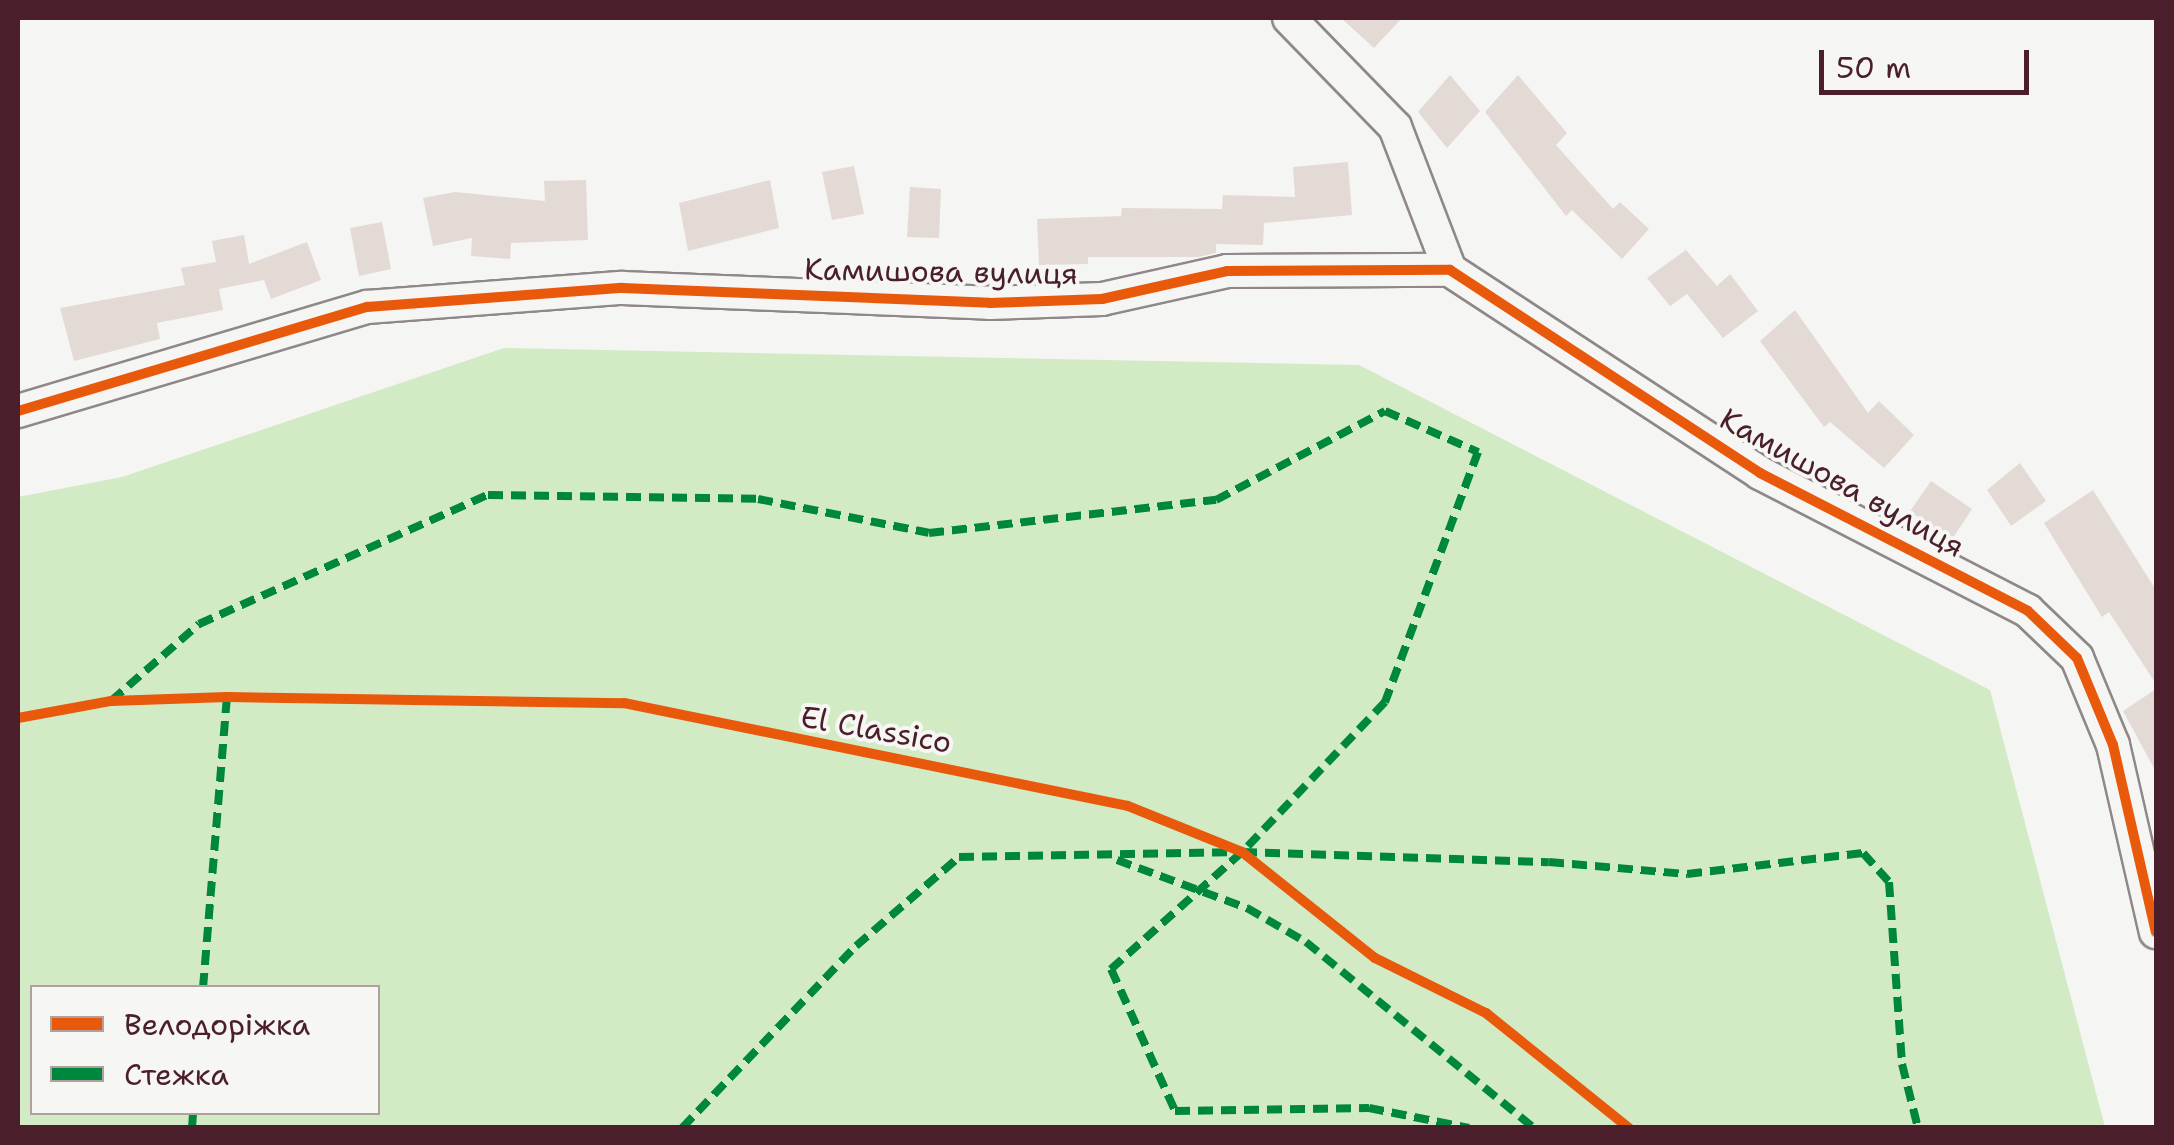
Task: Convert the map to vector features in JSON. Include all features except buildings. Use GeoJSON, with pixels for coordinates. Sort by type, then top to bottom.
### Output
{"type":"FeatureCollection","features":[{"type":"Feature","properties":{"kind":"street"},"geometry":{"type":"LineString","coordinates":[[1289,18],[1395,127],[1450,270]]}},
{"type":"Feature","properties":{"kind":"street","name":"Камишова вулиця"},"geometry":{"type":"LineString","coordinates":[[18,411],[367,306],[622,288],[990,303],[1102,299],[1227,270],[1450,270],[1760,473],[2028,611],[2077,658],[2113,745],[2156,932]]}},
{"type":"Feature","properties":{"kind":"green space"},"geometry":{"type":"Polygon","coordinates":[[[504,348],[1359,365],[1990,690],[2105,1127],[18,1127],[18,497],[122,477],[504,348]]]}},
{"type":"Feature","properties":{"kind":"marked path"},"geometry":{"type":"LineString","coordinates":[[111,701],[199,624],[488,495],[758,499],[929,533],[1216,500],[1385,411],[1478,452],[1385,702],[1242,852],[1111,969],[1175,1111],[1369,1108],[1469,1128]]}},
{"type":"Feature","properties":{"kind":"marked path"},"geometry":{"type":"LineString","coordinates":[[203,985],[227,697]]}},
{"type":"Feature","properties":{"kind":"marked path"},"geometry":{"type":"LineString","coordinates":[[682,1128],[856,946],[959,857],[1242,852],[1549,862],[1687,874],[1863,853],[1889,882],[1902,1064],[1918,1128]]}},
{"type":"Feature","properties":{"kind":"marked path"},"geometry":{"type":"LineString","coordinates":[[1117,860],[1247,908],[1306,942],[1534,1128]]}},
{"type":"Feature","properties":{"kind":"marked path"},"geometry":{"type":"LineString","coordinates":[[192,1128],[193,1115]]}},
{"type":"Feature","properties":{"kind":"cycle path"},"geometry":{"type":"LineString","coordinates":[[18,411],[367,307],[622,288],[990,303],[1102,299],[1227,271],[1450,270],[1760,473],[2028,611],[2077,658],[2113,745],[2156,932]]}},
{"type":"Feature","properties":{"kind":"cycle path","name":"El Classico"},"geometry":{"type":"LineString","coordinates":[[18,718],[111,701],[227,697],[624,703],[1128,806],[1242,852],[1375,958],[1486,1013],[1629,1128]]}}]}
